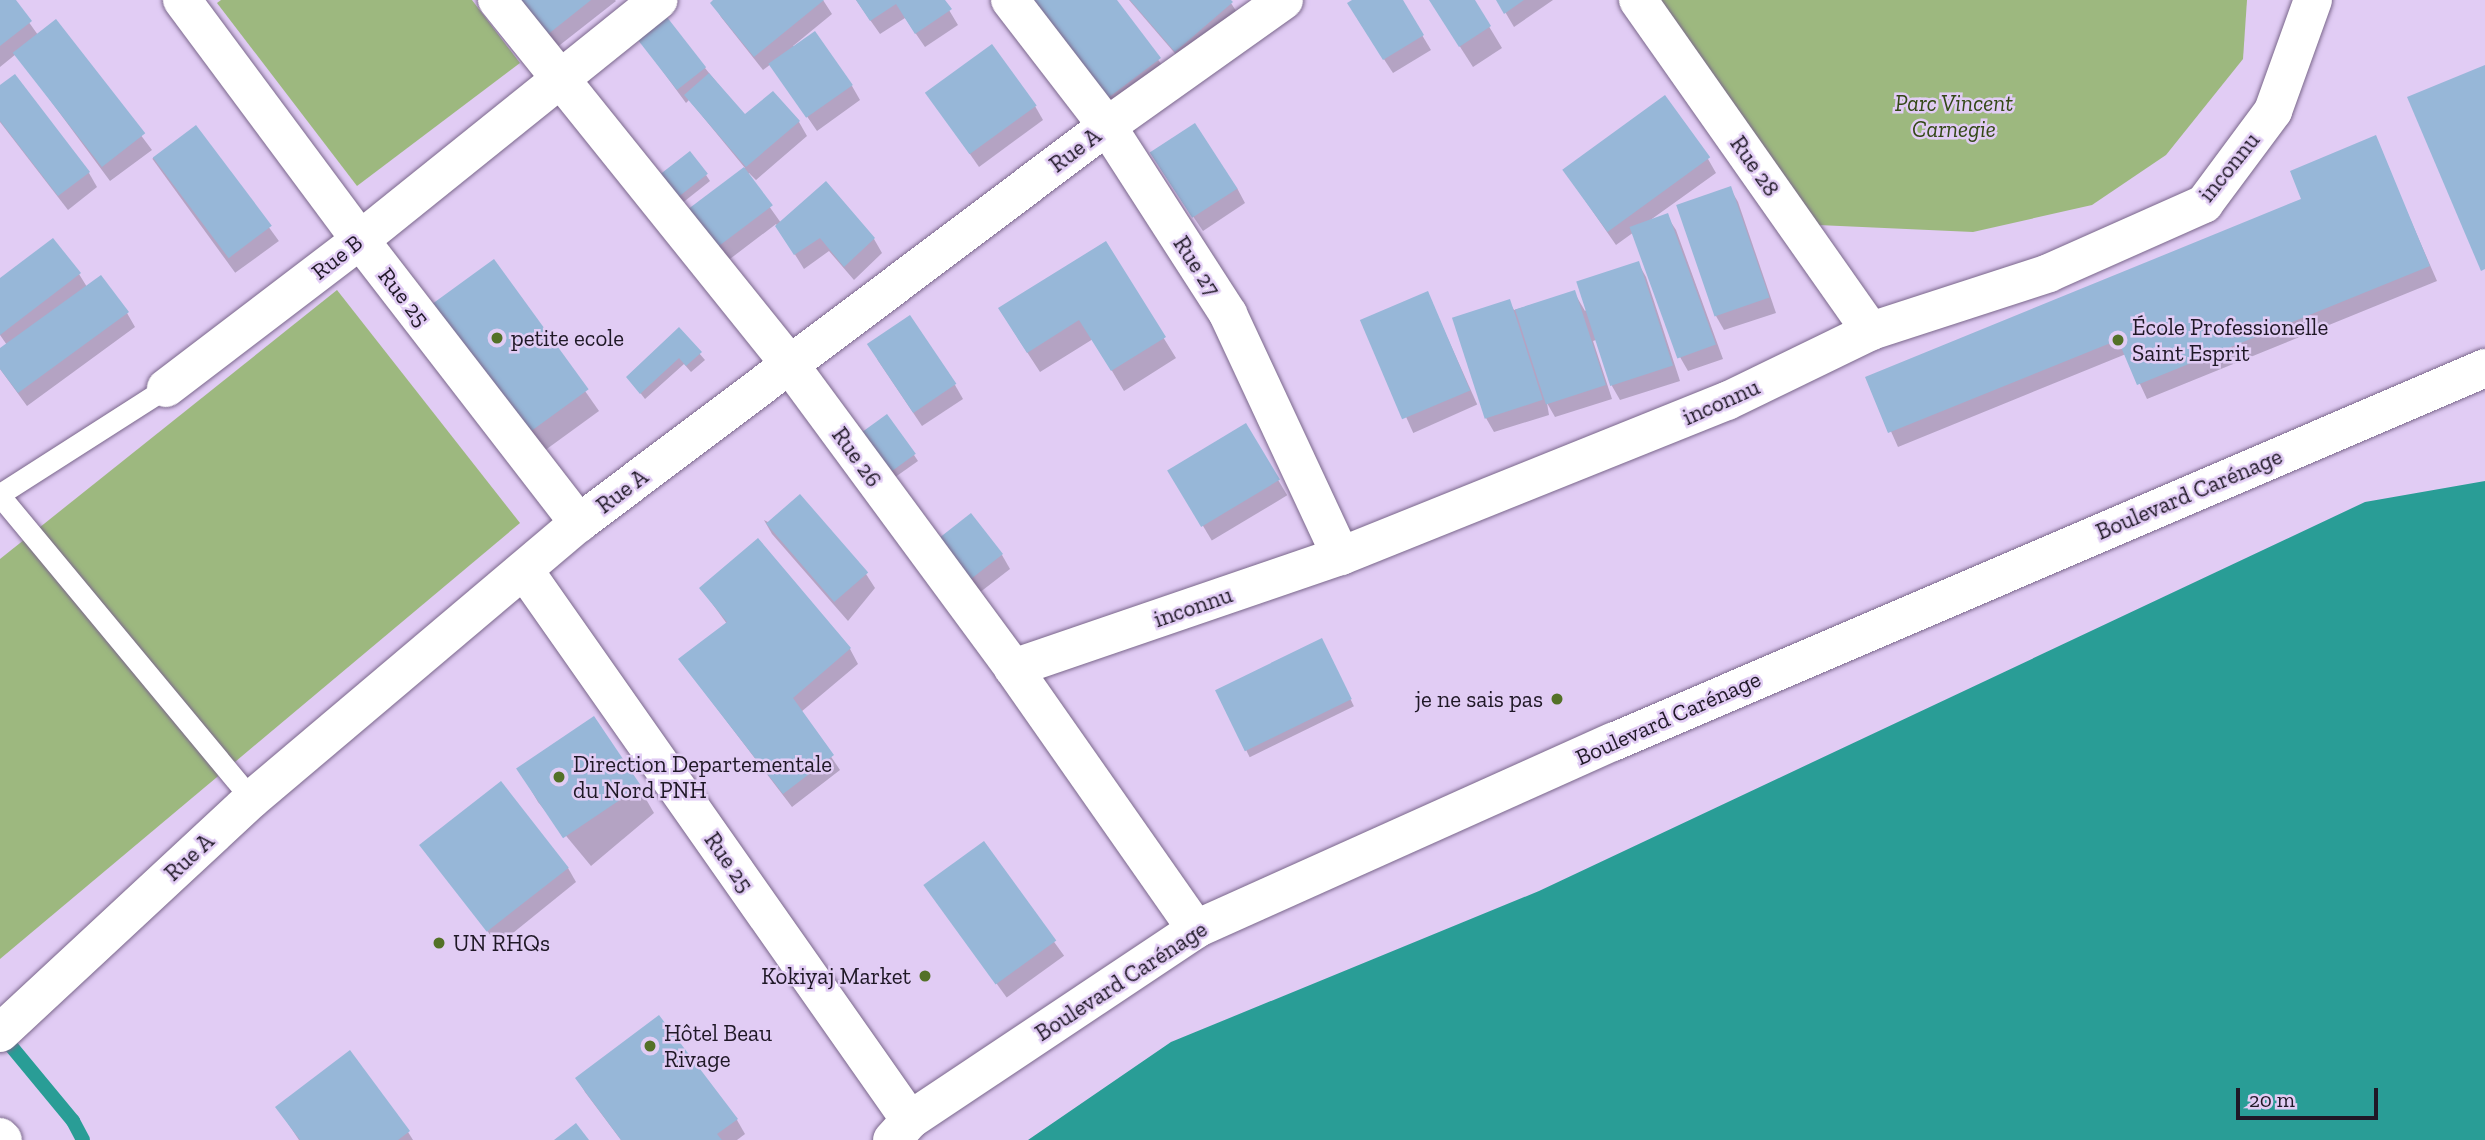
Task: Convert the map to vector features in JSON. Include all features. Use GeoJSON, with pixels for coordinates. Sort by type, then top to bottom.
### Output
{"type":"FeatureCollection","features":[{"type":"Feature","properties":{"kind":"street","name":"Rue 25"},"geometry":{"type":"LineString","coordinates":[[182,0],[360,240],[579,523]]}},
{"type":"Feature","properties":{"kind":"street","name":"Rue 26"},"geometry":{"type":"LineString","coordinates":[[497,0],[790,365],[1013,668],[1196,929]]}},
{"type":"Feature","properties":{"kind":"street","name":"Rue B"},"geometry":{"type":"LineString","coordinates":[[166,388],[360,240],[657,0]]}},
{"type":"Feature","properties":{"kind":"street","name":"Rue 27"},"geometry":{"type":"LineString","coordinates":[[1010,0],[1107,126],[1228,314],[1341,556]]}},
{"type":"Feature","properties":{"kind":"street","name":"Rue A"},"geometry":{"type":"LineString","coordinates":[[0,1032],[252,799],[579,523],[1107,126],[1284,0]]}},
{"type":"Feature","properties":{"kind":"street","name":"Rue 28"},"geometry":{"type":"LineString","coordinates":[[1638,0],[1871,331]]}},
{"type":"Feature","properties":{"kind":"street","name":"inconnu"},"geometry":{"type":"LineString","coordinates":[[1013,668],[1341,556],[1727,401],[1871,331],[2049,273],[2204,204],[2273,111],[2313,0]]}},
{"type":"Feature","properties":{"kind":"street","name":"Boulevard Carénage"},"geometry":{"type":"LineString","coordinates":[[901,1130],[1196,929],[1613,741],[2485,368]]}},
{"type":"Feature","properties":{"kind":"street","name":"Rue 25"},"geometry":{"type":"LineString","coordinates":[[524,570],[901,1130]]}},
{"type":"Feature","properties":{"kind":"lane","name":"Rue B"},"geometry":{"type":"LineString","coordinates":[[0,495],[166,388]]}},
{"type":"Feature","properties":{"kind":"lane"},"geometry":{"type":"LineString","coordinates":[[0,495],[252,799]]}},
{"type":"Feature","properties":{"kind":"green space"},"geometry":{"type":"Polygon","coordinates":[[[221,0],[472,0],[520,63],[357,186],[217,3],[221,0]]]}},
{"type":"Feature","properties":{"kind":"green space","name":"Parc Vincent Carnegie"},"geometry":{"type":"Polygon","coordinates":[[[1660,0],[2247,0],[2243,59],[2166,155],[2092,205],[1973,232],[1818,225],[1660,0]]]}},
{"type":"Feature","properties":{"kind":"green space"},"geometry":{"type":"Polygon","coordinates":[[[337,290],[520,523],[0,959],[0,559],[337,290]]]}},
{"type":"Feature","properties":{"kind":"shaded area"},"geometry":{"type":"Polygon","coordinates":[[[2485,481],[2485,1140],[1028,1140],[1171,1042],[1539,891],[2365,502],[2485,481]]]}},
{"type":"Feature","properties":{"kind":"building"},"geometry":{"type":"Polygon","coordinates":[[[0,0],[16,0],[32,21],[0,46],[0,0]]]}},
{"type":"Feature","properties":{"kind":"building"},"geometry":{"type":"Polygon","coordinates":[[[512,0],[591,0],[542,39],[512,0]]]}},
{"type":"Feature","properties":{"kind":"building"},"geometry":{"type":"Polygon","coordinates":[[[713,0],[824,0],[754,57],[710,3],[713,0]]]}},
{"type":"Feature","properties":{"kind":"building"},"geometry":{"type":"Polygon","coordinates":[[[856,0],[945,0],[952,9],[915,34],[896,4],[870,21],[856,0]]]}},
{"type":"Feature","properties":{"kind":"building"},"geometry":{"type":"Polygon","coordinates":[[[1020,0],[1117,0],[1161,58],[1100,104],[1020,0]]]}},
{"type":"Feature","properties":{"kind":"building"},"geometry":{"type":"Polygon","coordinates":[[[1130,0],[1231,0],[1233,2],[1175,52],[1130,0]]]}},
{"type":"Feature","properties":{"kind":"building"},"geometry":{"type":"Polygon","coordinates":[[[1352,0],[1403,0],[1424,35],[1383,60],[1347,3],[1352,0]]]}},
{"type":"Feature","properties":{"kind":"building"},"geometry":{"type":"Polygon","coordinates":[[[1429,0],[1475,0],[1491,26],[1459,47],[1429,0]]]}},
{"type":"Feature","properties":{"kind":"building"},"geometry":{"type":"Polygon","coordinates":[[[1496,0],[1524,0],[1504,14],[1496,0]]]}},
{"type":"Feature","properties":{"kind":"building"},"geometry":{"type":"Polygon","coordinates":[[[663,12],[706,67],[677,90],[634,35],[663,12]]]}},
{"type":"Feature","properties":{"kind":"building"},"geometry":{"type":"Polygon","coordinates":[[[56,19],[145,133],[102,167],[13,53],[56,19]]]}},
{"type":"Feature","properties":{"kind":"building"},"geometry":{"type":"Polygon","coordinates":[[[815,31],[853,85],[806,118],[768,64],[815,31]]]}},
{"type":"Feature","properties":{"kind":"building"},"geometry":{"type":"Polygon","coordinates":[[[992,44],[1037,105],[970,154],[925,93],[992,44]]]}},
{"type":"Feature","properties":{"kind":"building"},"geometry":{"type":"Polygon","coordinates":[[[2485,65],[2485,269],[2481,271],[2407,97],[2485,65]]]}},
{"type":"Feature","properties":{"kind":"building"},"geometry":{"type":"Polygon","coordinates":[[[709,73],[745,114],[773,91],[800,121],[746,167],[684,95],[709,73]]]}},
{"type":"Feature","properties":{"kind":"building"},"geometry":{"type":"Polygon","coordinates":[[[15,74],[90,172],[58,196],[0,121],[0,85],[15,74]]]}},
{"type":"Feature","properties":{"kind":"building"},"geometry":{"type":"Polygon","coordinates":[[[1665,95],[1710,157],[1608,232],[1562,170],[1665,95]]]}},
{"type":"Feature","properties":{"kind":"building"},"geometry":{"type":"Polygon","coordinates":[[[1195,123],[1237,188],[1192,218],[1150,152],[1195,123]]]}},
{"type":"Feature","properties":{"kind":"building"},"geometry":{"type":"Polygon","coordinates":[[[196,125],[272,226],[229,258],[153,157],[196,125]]]}},
{"type":"Feature","properties":{"kind":"building","name":"École Professionelle Saint Esprit"},"geometry":{"type":"Polygon","coordinates":[[[2376,135],[2430,266],[2137,385],[2118,340],[1888,433],[1865,377],[2301,199],[2290,171],[2376,135]]]}},
{"type":"Feature","properties":{"kind":"building"},"geometry":{"type":"Polygon","coordinates":[[[690,151],[708,174],[672,202],[654,179],[690,151]]]}},
{"type":"Feature","properties":{"kind":"building"},"geometry":{"type":"Polygon","coordinates":[[[744,167],[773,205],[712,251],[683,213],[744,167]]]}},
{"type":"Feature","properties":{"kind":"building"},"geometry":{"type":"Polygon","coordinates":[[[826,181],[875,238],[844,267],[820,238],[794,255],[775,226],[826,181]]]}},
{"type":"Feature","properties":{"kind":"building"},"geometry":{"type":"Polygon","coordinates":[[[1731,186],[1769,298],[1715,316],[1676,205],[1731,186]]]}},
{"type":"Feature","properties":{"kind":"building"},"geometry":{"type":"Polygon","coordinates":[[[1668,213],[1716,345],[1677,359],[1629,227],[1668,213]]]}},
{"type":"Feature","properties":{"kind":"building"},"geometry":{"type":"Polygon","coordinates":[[[53,238],[81,273],[0,335],[0,278],[53,238]]]}},
{"type":"Feature","properties":{"kind":"building"},"geometry":{"type":"Polygon","coordinates":[[[1106,241],[1166,337],[1111,371],[1079,320],[1027,353],[998,308],[1106,241]]]}},
{"type":"Feature","properties":{"kind":"building"},"geometry":{"type":"Polygon","coordinates":[[[494,259],[589,389],[520,439],[425,309],[494,259]]]}},
{"type":"Feature","properties":{"kind":"building"},"geometry":{"type":"Polygon","coordinates":[[[1639,261],[1673,366],[1610,386],[1576,281],[1639,261]]]}},
{"type":"Feature","properties":{"kind":"building"},"geometry":{"type":"Polygon","coordinates":[[[101,275],[129,312],[18,393],[0,369],[0,348],[101,275]]]}},
{"type":"Feature","properties":{"kind":"building"},"geometry":{"type":"Polygon","coordinates":[[[1575,290],[1606,385],[1546,405],[1515,309],[1575,290]]]}},
{"type":"Feature","properties":{"kind":"building"},"geometry":{"type":"Polygon","coordinates":[[[1428,291],[1470,390],[1402,419],[1360,320],[1428,291]]]}},
{"type":"Feature","properties":{"kind":"building"},"geometry":{"type":"Polygon","coordinates":[[[1510,299],[1543,400],[1485,419],[1452,318],[1510,299]]]}},
{"type":"Feature","properties":{"kind":"building"},"geometry":{"type":"Polygon","coordinates":[[[910,315],[956,384],[913,413],[867,344],[910,315]]]}},
{"type":"Feature","properties":{"kind":"building"},"geometry":{"type":"Polygon","coordinates":[[[679,327],[702,352],[686,366],[679,358],[640,394],[626,377],[679,327]]]}},
{"type":"Feature","properties":{"kind":"building"},"geometry":{"type":"Polygon","coordinates":[[[887,414],[916,454],[879,481],[850,441],[887,414]]]}},
{"type":"Feature","properties":{"kind":"building"},"geometry":{"type":"Polygon","coordinates":[[[1246,423],[1280,480],[1201,527],[1167,470],[1246,423]]]}},
{"type":"Feature","properties":{"kind":"building"},"geometry":{"type":"Polygon","coordinates":[[[800,494],[868,572],[834,602],[766,524],[800,494]]]}},
{"type":"Feature","properties":{"kind":"building"},"geometry":{"type":"Polygon","coordinates":[[[971,513],[1003,554],[961,587],[929,546],[971,513]]]}},
{"type":"Feature","properties":{"kind":"building"},"geometry":{"type":"Polygon","coordinates":[[[758,538],[851,648],[793,698],[834,755],[783,794],[678,659],[727,622],[699,588],[758,538]]]}},
{"type":"Feature","properties":{"kind":"building"},"geometry":{"type":"Polygon","coordinates":[[[1322,638],[1352,699],[1245,751],[1215,690],[1322,638]]]}},
{"type":"Feature","properties":{"kind":"building"},"geometry":{"type":"Polygon","coordinates":[[[594,716],[641,786],[563,838],[516,769],[594,716]]]}},
{"type":"Feature","properties":{"kind":"building"},"geometry":{"type":"Polygon","coordinates":[[[501,781],[569,868],[487,932],[419,845],[501,781]]]}},
{"type":"Feature","properties":{"kind":"building"},"geometry":{"type":"Polygon","coordinates":[[[984,841],[1056,941],[996,985],[923,885],[984,841]]]}},
{"type":"Feature","properties":{"kind":"building","name":"Hôtel Beau Rivage"},"geometry":{"type":"Polygon","coordinates":[[[659,1015],[738,1119],[717,1134],[722,1140],[621,1140],[575,1078],[659,1015]]]}},
{"type":"Feature","properties":{"kind":"building"},"geometry":{"type":"Polygon","coordinates":[[[350,1050],[410,1131],[398,1140],[300,1140],[275,1107],[350,1050]]]}},
{"type":"Feature","properties":{"kind":"building"},"geometry":{"type":"Polygon","coordinates":[[[576,1123],[589,1140],[554,1140],[576,1123]]]}},
{"type":"Feature","properties":{"kind":"waterway"},"geometry":{"type":"LineString","coordinates":[[1,1034],[73,1121],[83,1140]]}},
{"type":"Feature","properties":{"kind":"place","name":"petite ecole"},"geometry":{"type":"Point","coordinates":[497,338]}},
{"type":"Feature","properties":{"kind":"place","name":"École Professionelle Saint Esprit"},"geometry":{"type":"Point","coordinates":[2118,340]}},
{"type":"Feature","properties":{"kind":"place","name":"je ne sais pas"},"geometry":{"type":"Point","coordinates":[1557,699]}},
{"type":"Feature","properties":{"kind":"place","name":"Direction Departementale du Nord PNH"},"geometry":{"type":"Point","coordinates":[559,777]}},
{"type":"Feature","properties":{"kind":"place","name":"UN RHQs"},"geometry":{"type":"Point","coordinates":[439,943]}},
{"type":"Feature","properties":{"kind":"place","name":"Kokiyaj Market"},"geometry":{"type":"Point","coordinates":[925,976]}},
{"type":"Feature","properties":{"kind":"place","name":"Hôtel Beau Rivage"},"geometry":{"type":"Point","coordinates":[650,1046]}}]}
